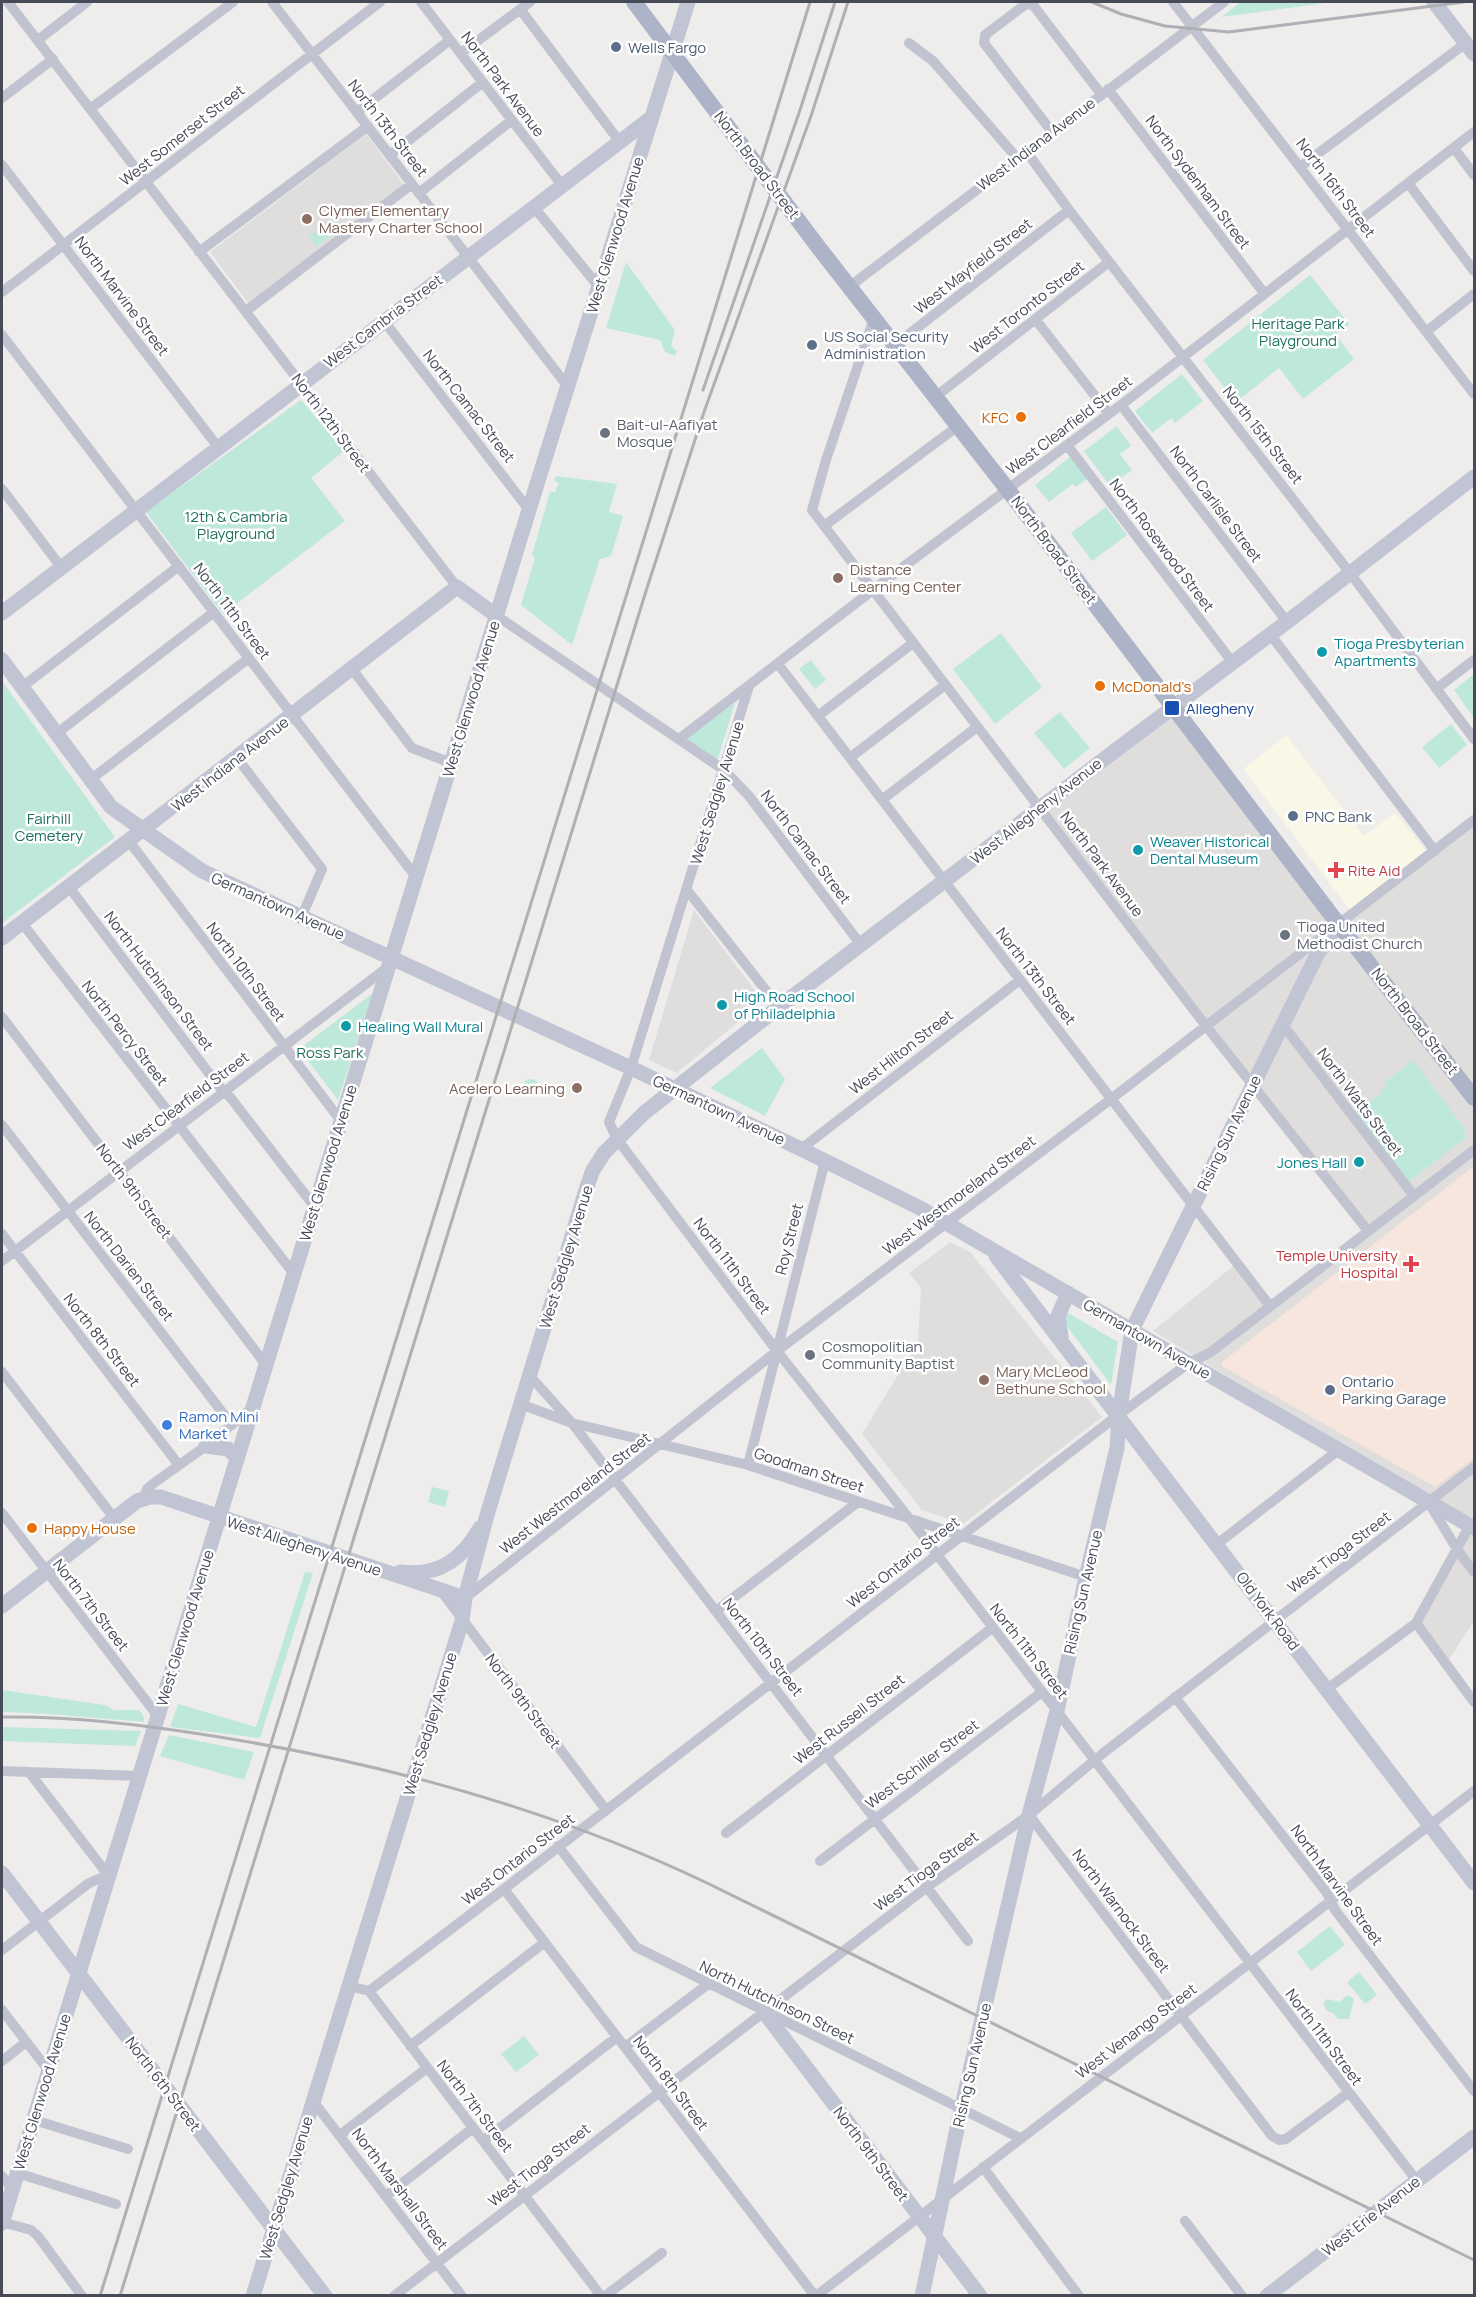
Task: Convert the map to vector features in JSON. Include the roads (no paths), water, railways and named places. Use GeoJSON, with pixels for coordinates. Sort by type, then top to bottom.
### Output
{"type":"FeatureCollection","features":[{"type":"Feature","properties":{"kind":"main road","name":"North Broad Street"},"geometry":{"type":"LineString","coordinates":[[634,2],[849,287],[1008,490],[1339,925],[1474,1098]]}},
{"type":"Feature","properties":{"kind":"street","name":"North 12th Street"},"geometry":{"type":"LineString","coordinates":[[8,2],[457,587],[724,770]]}},
{"type":"Feature","properties":{"kind":"street"},"geometry":{"type":"LineString","coordinates":[[38,40],[87,2]]}},
{"type":"Feature","properties":{"kind":"street"},"geometry":{"type":"LineString","coordinates":[[90,109],[233,2]]}},
{"type":"Feature","properties":{"kind":"street","name":"North 13th Street"},"geometry":{"type":"LineString","coordinates":[[272,2],[568,387]]}},
{"type":"Feature","properties":{"kind":"street","name":"West Somerset Street"},"geometry":{"type":"LineString","coordinates":[[2,292],[380,2]]}},
{"type":"Feature","properties":{"kind":"street","name":"North Park Avenue"},"geometry":{"type":"LineString","coordinates":[[422,2],[561,184]]}},
{"type":"Feature","properties":{"kind":"street"},"geometry":{"type":"LineString","coordinates":[[461,53],[530,2]]}},
{"type":"Feature","properties":{"kind":"street","name":"West Glenwood Avenue"},"geometry":{"type":"LineString","coordinates":[[2,2222],[12,2189],[9,2174],[34,2120],[340,1121],[688,2]]}},
{"type":"Feature","properties":{"kind":"street","name":"North 16th Street"},"geometry":{"type":"LineString","coordinates":[[1173,2],[1474,394]]}},
{"type":"Feature","properties":{"kind":"street","name":"West Indiana Avenue"},"geometry":{"type":"LineString","coordinates":[[849,287],[1224,2]]}},
{"type":"Feature","properties":{"kind":"street"},"geometry":{"type":"LineString","coordinates":[[1300,167],[1470,48],[1434,2]]}},
{"type":"Feature","properties":{"kind":"street","name":"North Sydenham Street"},"geometry":{"type":"LineString","coordinates":[[1052,132],[984,44],[985,35],[1026,4],[1033,5],[1105,91],[1264,293]]}},
{"type":"Feature","properties":{"kind":"street"},"geometry":{"type":"LineString","coordinates":[[520,9],[619,141]]}},
{"type":"Feature","properties":{"kind":"street"},"geometry":{"type":"LineString","coordinates":[[357,112],[450,40]]}},
{"type":"Feature","properties":{"kind":"street","name":"North 15th Street"},"geometry":{"type":"LineString","coordinates":[[909,43],[936,64],[1022,155],[1069,210],[1184,356],[1474,739]]}},
{"type":"Feature","properties":{"kind":"street"},"geometry":{"type":"LineString","coordinates":[[2,98],[53,59]]}},
{"type":"Feature","properties":{"kind":"street"},"geometry":{"type":"LineString","coordinates":[[390,155],[483,82]]}},
{"type":"Feature","properties":{"kind":"street","name":"West Cambria Street"},"geometry":{"type":"LineString","coordinates":[[2,614],[561,184],[651,118]]}},
{"type":"Feature","properties":{"kind":"street"},"geometry":{"type":"LineString","coordinates":[[246,311],[512,120]]}},
{"type":"Feature","properties":{"kind":"street"},"geometry":{"type":"LineString","coordinates":[[199,252],[368,126]]}},
{"type":"Feature","properties":{"kind":"street","name":"West Clearfield Street"},"geometry":{"type":"LineString","coordinates":[[679,739],[1109,414],[1474,132]]}},
{"type":"Feature","properties":{"kind":"street"},"geometry":{"type":"LineString","coordinates":[[1454,148],[1474,175]]}},
{"type":"Feature","properties":{"kind":"street","name":"North Marvine Street"},"geometry":{"type":"LineString","coordinates":[[2,165],[218,447]]}},
{"type":"Feature","properties":{"kind":"street"},"geometry":{"type":"LineString","coordinates":[[1408,183],[1474,272]]}},
{"type":"Feature","properties":{"kind":"street"},"geometry":{"type":"LineString","coordinates":[[533,206],[599,287]]}},
{"type":"Feature","properties":{"kind":"street","name":"West Mayfield Street"},"geometry":{"type":"LineString","coordinates":[[895,345],[1069,210]]}},
{"type":"Feature","properties":{"kind":"street","name":"West Toronto Street"},"geometry":{"type":"LineString","coordinates":[[935,397],[1109,262]]}},
{"type":"Feature","properties":{"kind":"street"},"geometry":{"type":"LineString","coordinates":[[1427,331],[1474,294]]}},
{"type":"Feature","properties":{"kind":"street","name":"North Park Avenue"},"geometry":{"type":"LineString","coordinates":[[874,318],[812,510],[1206,1026],[1368,1231]]}},
{"type":"Feature","properties":{"kind":"street"},"geometry":{"type":"LineString","coordinates":[[1036,320],[1109,414]]}},
{"type":"Feature","properties":{"kind":"street","name":"North Camac Street"},"geometry":{"type":"LineString","coordinates":[[384,321],[529,510]]}},
{"type":"Feature","properties":{"kind":"street","name":"North 11th Street"},"geometry":{"type":"LineString","coordinates":[[2,335],[416,877]]}},
{"type":"Feature","properties":{"kind":"street","name":"North Carlisle Street"},"geometry":{"type":"LineString","coordinates":[[1120,405],[1287,622]]}},
{"type":"Feature","properties":{"kind":"street"},"geometry":{"type":"LineString","coordinates":[[824,526],[958,426]]}},
{"type":"Feature","properties":{"kind":"street","name":"North Rosewood Street"},"geometry":{"type":"LineString","coordinates":[[1067,445],[1233,663]]}},
{"type":"Feature","properties":{"kind":"street","name":"West Allegheny Avenue"},"geometry":{"type":"LineString","coordinates":[[604,1153],[644,1113],[779,1007],[1287,622],[1474,477]]}},
{"type":"Feature","properties":{"kind":"street"},"geometry":{"type":"LineString","coordinates":[[2,489],[61,567]]}},
{"type":"Feature","properties":{"kind":"street"},"geometry":{"type":"LineString","coordinates":[[22,687],[178,566]]}},
{"type":"Feature","properties":{"kind":"street","name":"West Indiana Avenue"},"geometry":{"type":"LineString","coordinates":[[2,939],[457,587]]}},
{"type":"Feature","properties":{"kind":"street"},"geometry":{"type":"LineString","coordinates":[[56,734],[213,612]]}},
{"type":"Feature","properties":{"kind":"street"},"geometry":{"type":"LineString","coordinates":[[1270,634],[1435,851]]}},
{"type":"Feature","properties":{"kind":"street"},"geometry":{"type":"LineString","coordinates":[[819,716],[913,643]]}},
{"type":"Feature","properties":{"kind":"street"},"geometry":{"type":"LineString","coordinates":[[90,780],[249,658]]}},
{"type":"Feature","properties":{"kind":"street","name":"Germantown Avenue"},"geometry":{"type":"LineString","coordinates":[[2,660],[111,807],[202,871],[222,882],[302,916],[390,962],[676,1089],[948,1223],[1472,1527]]}},
{"type":"Feature","properties":{"kind":"street"},"geometry":{"type":"LineString","coordinates":[[1436,689],[1474,660]]}},
{"type":"Feature","properties":{"kind":"street","name":"North 13th Street"},"geometry":{"type":"LineString","coordinates":[[778,664],[1270,1306]]}},
{"type":"Feature","properties":{"kind":"street"},"geometry":{"type":"LineString","coordinates":[[352,669],[412,748],[452,763]]}},
{"type":"Feature","properties":{"kind":"street"},"geometry":{"type":"LineString","coordinates":[[850,757],[945,685]]}},
{"type":"Feature","properties":{"kind":"street","name":"West Sedgley Avenue"},"geometry":{"type":"LineString","coordinates":[[617,1139],[609,1122],[631,1068],[750,686]]}},
{"type":"Feature","properties":{"kind":"street"},"geometry":{"type":"LineString","coordinates":[[883,800],[977,727]]}},
{"type":"Feature","properties":{"kind":"street"},"geometry":{"type":"LineString","coordinates":[[237,758],[322,869],[302,916]]}},
{"type":"Feature","properties":{"kind":"street","name":"North Camac Street"},"geometry":{"type":"LineString","coordinates":[[724,770],[749,796],[861,945]]}},
{"type":"Feature","properties":{"kind":"street","name":"West Westmoreland Street"},"geometry":{"type":"LineString","coordinates":[[465,1598],[777,1351],[1112,1099],[1474,820]]}},
{"type":"Feature","properties":{"kind":"street","name":"North 10th Street"},"geometry":{"type":"LineString","coordinates":[[129,841],[340,1121]]}},
{"type":"Feature","properties":{"kind":"street","name":"North Hutchinson Street"},"geometry":{"type":"LineString","coordinates":[[69,887],[314,1206]]}},
{"type":"Feature","properties":{"kind":"street"},"geometry":{"type":"LineString","coordinates":[[687,890],[779,1007]]}},
{"type":"Feature","properties":{"kind":"street","name":"North Percy Street"},"geometry":{"type":"LineString","coordinates":[[22,923],[294,1274]]}},
{"type":"Feature","properties":{"kind":"street","name":"Rising Sun Avenue"},"geometry":{"type":"LineString","coordinates":[[922,2295],[961,2110],[1029,1815],[1057,1711],[1117,1448],[1119,1415],[1132,1330],[1318,953],[1339,925]]}},
{"type":"Feature","properties":{"kind":"street","name":"West Clearfield Street"},"geometry":{"type":"LineString","coordinates":[[2,1261],[390,962]]}},
{"type":"Feature","properties":{"kind":"street","name":"West Hilton Street"},"geometry":{"type":"LineString","coordinates":[[801,1149],[1020,980]]}},
{"type":"Feature","properties":{"kind":"street","name":"North 9th Street"},"geometry":{"type":"LineString","coordinates":[[2,1017],[266,1365]]}},
{"type":"Feature","properties":{"kind":"street","name":"North Watts Street"},"geometry":{"type":"LineString","coordinates":[[1283,1025],[1414,1196]]}},
{"type":"Feature","properties":{"kind":"street","name":"North Darien Street"},"geometry":{"type":"LineString","coordinates":[[2,1125],[232,1425]]}},
{"type":"Feature","properties":{"kind":"street","name":"North 11th Street"},"geometry":{"type":"LineString","coordinates":[[617,1139],[777,1351],[909,1518],[1417,2181]]}},
{"type":"Feature","properties":{"kind":"street","name":"West Ontario Street"},"geometry":{"type":"LineString","coordinates":[[369,1991],[1119,1415],[1190,1363],[1211,1352],[1474,1150]]}},
{"type":"Feature","properties":{"kind":"street","name":"West Sedgley Avenue"},"geometry":{"type":"LineString","coordinates":[[253,2295],[462,1621],[465,1598],[487,1515],[520,1404],[592,1172],[604,1153]]}},
{"type":"Feature","properties":{"kind":"street","name":"Roy Street"},"geometry":{"type":"LineString","coordinates":[[748,1465],[825,1161]]}},
{"type":"Feature","properties":{"kind":"street","name":"North 8th Street"},"geometry":{"type":"LineString","coordinates":[[2,1234],[178,1464]]}},
{"type":"Feature","properties":{"kind":"street","name":"Old York Road"},"geometry":{"type":"LineString","coordinates":[[986,1245],[1062,1340],[1474,1883]]}},
{"type":"Feature","properties":{"kind":"street"},"geometry":{"type":"LineString","coordinates":[[1062,1340],[1058,1316],[1068,1293]]}},
{"type":"Feature","properties":{"kind":"street"},"geometry":{"type":"LineString","coordinates":[[2,1372],[114,1518]]}},
{"type":"Feature","properties":{"kind":"street","name":"North 10th Street"},"geometry":{"type":"LineString","coordinates":[[530,1376],[572,1423],[968,1941]]}},
{"type":"Feature","properties":{"kind":"street","name":"Goodman Street"},"geometry":{"type":"LineString","coordinates":[[520,1404],[572,1423],[748,1465],[1086,1577]]}},
{"type":"Feature","properties":{"kind":"street"},"geometry":{"type":"LineString","coordinates":[[2,1606],[143,1498],[147,1489],[178,1464],[206,1446],[252,1408]]}},
{"type":"Feature","properties":{"kind":"street"},"geometry":{"type":"LineString","coordinates":[[206,1446],[228,1449],[237,1457]]}},
{"type":"Feature","properties":{"kind":"street"},"geometry":{"type":"LineString","coordinates":[[1217,1544],[1340,1449]]}},
{"type":"Feature","properties":{"kind":"street","name":"West Tioga Street"},"geometry":{"type":"LineString","coordinates":[[394,2295],[927,1887],[1029,1815],[1094,1760],[1474,1467]]}},
{"type":"Feature","properties":{"kind":"street","name":"West Allegheny Avenue"},"geometry":{"type":"LineString","coordinates":[[143,1498],[162,1497],[219,1518],[465,1598]]}},
{"type":"Feature","properties":{"kind":"street"},"geometry":{"type":"LineString","coordinates":[[716,1611],[858,1502]]}},
{"type":"Feature","properties":{"kind":"street"},"geometry":{"type":"LineString","coordinates":[[1429,1502],[1458,1551],[1474,1572]]}},
{"type":"Feature","properties":{"kind":"street","name":"North 7th Street"},"geometry":{"type":"LineString","coordinates":[[2,1513],[157,1718]]}},
{"type":"Feature","properties":{"kind":"street"},"geometry":{"type":"LineString","coordinates":[[381,1570],[418,1572],[454,1561],[472,1540],[487,1515]]}},
{"type":"Feature","properties":{"kind":"street"},"geometry":{"type":"LineString","coordinates":[[1327,1689],[1416,1623],[1472,1527]]}},
{"type":"Feature","properties":{"kind":"street","name":"North 9th Street"},"geometry":{"type":"LineString","coordinates":[[441,1591],[606,1810]]}},
{"type":"Feature","properties":{"kind":"street"},"geometry":{"type":"LineString","coordinates":[[1416,1623],[1474,1702]]}},
{"type":"Feature","properties":{"kind":"street","name":"West Russell Street"},"geometry":{"type":"LineString","coordinates":[[726,1833],[992,1628]]}},
{"type":"Feature","properties":{"kind":"street","name":"West Schiller Street"},"geometry":{"type":"LineString","coordinates":[[820,1861],[1042,1692]]}},
{"type":"Feature","properties":{"kind":"street","name":"North Marvine Street"},"geometry":{"type":"LineString","coordinates":[[1175,1697],[1327,1893],[1335,1910],[1474,2091]]}},
{"type":"Feature","properties":{"kind":"street"},"geometry":{"type":"LineString","coordinates":[[2,1771],[138,1776]]}},
{"type":"Feature","properties":{"kind":"street"},"geometry":{"type":"LineString","coordinates":[[2,1950],[89,1883],[108,1875],[29,1772]]}},
{"type":"Feature","properties":{"kind":"street","name":"West Venango Street"},"geometry":{"type":"LineString","coordinates":[[816,2295],[1474,1791]]}},
{"type":"Feature","properties":{"kind":"street","name":"North Warnock Street"},"geometry":{"type":"LineString","coordinates":[[1029,1815],[1272,2136],[1277,2140],[1286,2139],[1348,2093]]}},
{"type":"Feature","properties":{"kind":"street","name":"North Hutchinson Street"},"geometry":{"type":"LineString","coordinates":[[558,1846],[636,1947],[1020,2138]]}},
{"type":"Feature","properties":{"kind":"street","name":"North 6th Street"},"geometry":{"type":"LineString","coordinates":[[2,1875],[325,2295]]}},
{"type":"Feature","properties":{"kind":"street","name":"North 8th Street"},"geometry":{"type":"LineString","coordinates":[[504,1889],[816,2295]]}},
{"type":"Feature","properties":{"kind":"street"},"geometry":{"type":"LineString","coordinates":[[410,2046],[544,1942]]}},
{"type":"Feature","properties":{"kind":"street"},"geometry":{"type":"LineString","coordinates":[[625,2047],[708,1984]]}},
{"type":"Feature","properties":{"kind":"street"},"geometry":{"type":"LineString","coordinates":[[350,1986],[369,1991]]}},
{"type":"Feature","properties":{"kind":"street","name":"North 7th Street"},"geometry":{"type":"LineString","coordinates":[[369,1991],[601,2295]]}},
{"type":"Feature","properties":{"kind":"street"},"geometry":{"type":"LineString","coordinates":[[2,2010],[48,2070]]}},
{"type":"Feature","properties":{"kind":"street","name":"North 9th Street"},"geometry":{"type":"LineString","coordinates":[[764,2012],[918,2217],[980,2295]]}},
{"type":"Feature","properties":{"kind":"street"},"geometry":{"type":"LineString","coordinates":[[483,2140],[617,2037]]}},
{"type":"Feature","properties":{"kind":"street"},"geometry":{"type":"LineString","coordinates":[[2,2061],[26,2042]]}},
{"type":"Feature","properties":{"kind":"street"},"geometry":{"type":"LineString","coordinates":[[340,2134],[427,2068]]}},
{"type":"Feature","properties":{"kind":"street","name":"North Marshall Street"},"geometry":{"type":"LineString","coordinates":[[314,2101],[462,2295]]}},
{"type":"Feature","properties":{"kind":"street"},"geometry":{"type":"LineString","coordinates":[[34,2120],[128,2149]]}},
{"type":"Feature","properties":{"kind":"street"},"geometry":{"type":"LineString","coordinates":[[387,2195],[473,2128]]}},
{"type":"Feature","properties":{"kind":"street","name":"West Erie Avenue"},"geometry":{"type":"LineString","coordinates":[[1268,2295],[1474,2137]]}},
{"type":"Feature","properties":{"kind":"street"},"geometry":{"type":"LineString","coordinates":[[983,2167],[1079,2295]]}},
{"type":"Feature","properties":{"kind":"street"},"geometry":{"type":"LineString","coordinates":[[9,2174],[116,2204]]}},
{"type":"Feature","properties":{"kind":"street"},"geometry":{"type":"LineString","coordinates":[[1185,2221],[1242,2295]]}},
{"type":"Feature","properties":{"kind":"street"},"geometry":{"type":"LineString","coordinates":[[2,2222],[31,2230],[38,2236],[82,2295]]}},
{"type":"Feature","properties":{"kind":"street"},"geometry":{"type":"LineString","coordinates":[[605,2295],[662,2253]]}},
{"type":"Feature","properties":{"kind":"railway"},"geometry":{"type":"LineString","coordinates":[[100,2296],[810,2]]}},
{"type":"Feature","properties":{"kind":"railway"},"geometry":{"type":"LineString","coordinates":[[703,390],[835,2]]}},
{"type":"Feature","properties":{"kind":"railway"},"geometry":{"type":"LineString","coordinates":[[120,2296],[646,591],[704,412],[811,116],[848,2]]}},
{"type":"Feature","properties":{"kind":"railway"},"geometry":{"type":"LineString","coordinates":[[1092,2],[1121,14],[1165,26],[1229,32],[1464,2]]}},
{"type":"Feature","properties":{"kind":"railway"},"geometry":{"type":"LineString","coordinates":[[2,1717],[108,1722],[277,1747],[340,1760],[466,1792],[588,1833],[707,1883],[1474,2260]]}},
{"type":"Feature","properties":{"kind":"place","name":"Wells Fargo"},"geometry":{"type":"Point","coordinates":[616,47]}},
{"type":"Feature","properties":{"kind":"place","name":"Clymer Elementary Mastery Charter School"},"geometry":{"type":"Point","coordinates":[307,219]}},
{"type":"Feature","properties":{"kind":"place","name":"US Social Security Administration"},"geometry":{"type":"Point","coordinates":[812,345]}},
{"type":"Feature","properties":{"kind":"place","name":"KFC"},"geometry":{"type":"Point","coordinates":[1021,417]}},
{"type":"Feature","properties":{"kind":"place","name":"Bait-ul-Aafiyat Mosque"},"geometry":{"type":"Point","coordinates":[605,433]}},
{"type":"Feature","properties":{"kind":"place","name":"Distance Learning Center"},"geometry":{"type":"Point","coordinates":[838,578]}},
{"type":"Feature","properties":{"kind":"place","name":"Tioga Presbyterian Apartments"},"geometry":{"type":"Point","coordinates":[1322,652]}},
{"type":"Feature","properties":{"kind":"place","name":"McDonald's"},"geometry":{"type":"Point","coordinates":[1100,686]}},
{"type":"Feature","properties":{"kind":"place","name":"Allegheny"},"geometry":{"type":"Point","coordinates":[1172,708]}},
{"type":"Feature","properties":{"kind":"place","name":"PNC Bank"},"geometry":{"type":"Point","coordinates":[1293,816]}},
{"type":"Feature","properties":{"kind":"place","name":"Weaver Historical Dental Museum"},"geometry":{"type":"Point","coordinates":[1138,850]}},
{"type":"Feature","properties":{"kind":"place","name":"Rite Aid"},"geometry":{"type":"Point","coordinates":[1336,870]}},
{"type":"Feature","properties":{"kind":"place","name":"Tioga United Methodist Church"},"geometry":{"type":"Point","coordinates":[1285,935]}},
{"type":"Feature","properties":{"kind":"place","name":"High Road School of Philadelphia"},"geometry":{"type":"Point","coordinates":[722,1005]}},
{"type":"Feature","properties":{"kind":"place","name":"Healing Wall Mural"},"geometry":{"type":"Point","coordinates":[346,1026]}},
{"type":"Feature","properties":{"kind":"place","name":"Acelero Learning"},"geometry":{"type":"Point","coordinates":[577,1088]}},
{"type":"Feature","properties":{"kind":"place","name":"Jones Hall"},"geometry":{"type":"Point","coordinates":[1359,1162]}},
{"type":"Feature","properties":{"kind":"place","name":"Temple University Hospital"},"geometry":{"type":"Point","coordinates":[1411,1264]}},
{"type":"Feature","properties":{"kind":"place","name":"Cosmopolitian Community Baptist"},"geometry":{"type":"Point","coordinates":[810,1355]}},
{"type":"Feature","properties":{"kind":"place","name":"Mary McLeod Bethune School"},"geometry":{"type":"Point","coordinates":[984,1380]}},
{"type":"Feature","properties":{"kind":"place","name":"Ontario Parking Garage"},"geometry":{"type":"Point","coordinates":[1330,1390]}},
{"type":"Feature","properties":{"kind":"place","name":"Ramon Mini Market"},"geometry":{"type":"Point","coordinates":[167,1425]}},
{"type":"Feature","properties":{"kind":"place","name":"Happy House"},"geometry":{"type":"Point","coordinates":[32,1528]}},
{"type":"Feature","properties":{"kind":"park label","name":"Heritage Park Playground"},"geometry":{"type":"Point","coordinates":[1298,332]}},
{"type":"Feature","properties":{"kind":"park label","name":"12th & Cambria Playground"},"geometry":{"type":"Point","coordinates":[236,524]}},
{"type":"Feature","properties":{"kind":"park label","name":"Fairhill Cemetery"},"geometry":{"type":"Point","coordinates":[49,826]}},
{"type":"Feature","properties":{"kind":"park label","name":"Ross Park"},"geometry":{"type":"Point","coordinates":[330,1052]}}]}
